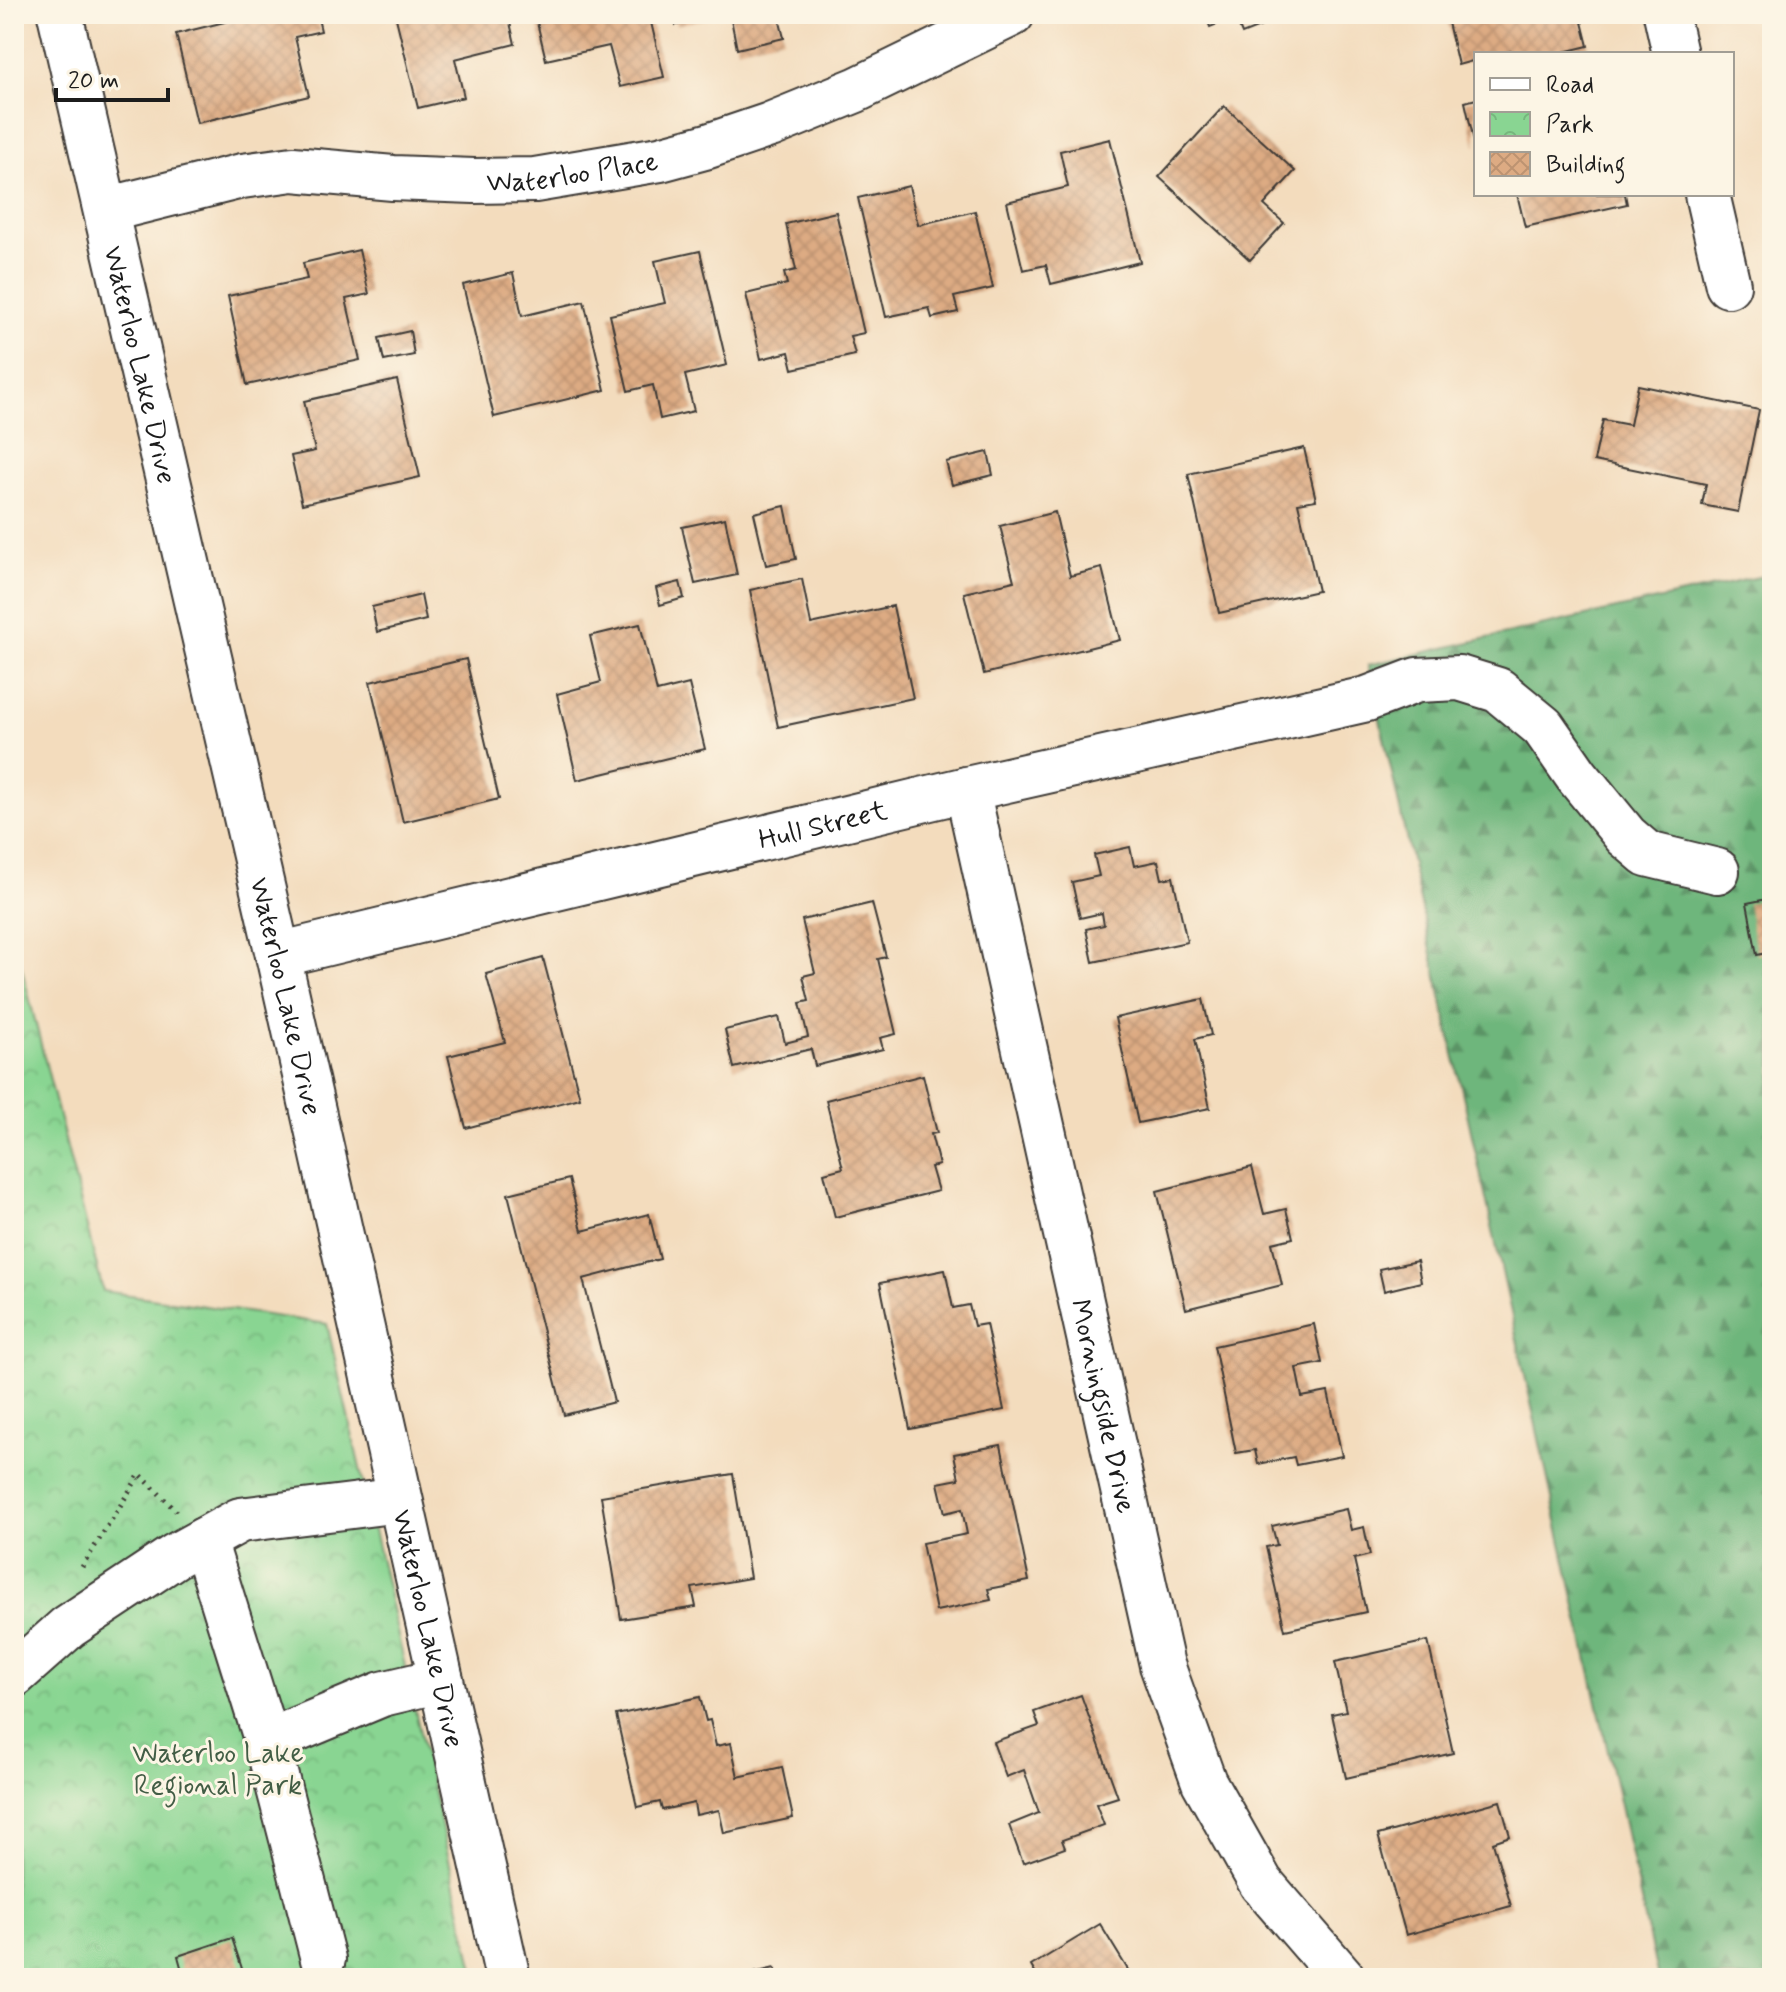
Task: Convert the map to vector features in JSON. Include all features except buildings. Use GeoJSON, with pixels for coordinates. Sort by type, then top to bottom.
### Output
{"type":"FeatureCollection","features":[{"type":"Feature","properties":{"kind":"street","name":"Waterloo Lake Drive"},"geometry":{"type":"LineString","coordinates":[[60,14],[278,955],[508,1978]]}},
{"type":"Feature","properties":{"kind":"street","name":"Waterloo Place"},"geometry":{"type":"LineString","coordinates":[[106,210],[242,176],[293,169],[393,178],[535,180],[660,159],[770,125],[856,90],[1012,14]]}},
{"type":"Feature","properties":{"kind":"street"},"geometry":{"type":"LineString","coordinates":[[1666,14],[1675,52]]}},
{"type":"Feature","properties":{"kind":"street"},"geometry":{"type":"LineString","coordinates":[[1707,196],[1728,285]]}},
{"type":"Feature","properties":{"kind":"street","name":"Hull Street"},"geometry":{"type":"LineString","coordinates":[[278,955],[967,789],[1367,699],[1417,680],[1459,678],[1498,690],[1543,727],[1577,776],[1636,845],[1647,854],[1717,871]]}},
{"type":"Feature","properties":{"kind":"street","name":"Morningside Drive"},"geometry":{"type":"LineString","coordinates":[[967,789],[1162,1665],[1204,1782],[1261,1883],[1343,1978]]}},
{"type":"Feature","properties":{"kind":"street"},"geometry":{"type":"LineString","coordinates":[[14,1675],[68,1627],[175,1556],[240,1520],[400,1500]]}},
{"type":"Feature","properties":{"kind":"street"},"geometry":{"type":"LineString","coordinates":[[204,1540],[267,1742],[323,1959]]}},
{"type":"Feature","properties":{"kind":"street"},"geometry":{"type":"LineString","coordinates":[[267,1742],[382,1694],[441,1680]]}},
{"type":"Feature","properties":{"kind":"path"},"geometry":{"type":"LineString","coordinates":[[76,1577],[140,1474],[204,1540]]}},
{"type":"Feature","properties":{"kind":"green space"},"geometry":{"type":"Polygon","coordinates":[[[1772,574],[1772,1978],[1658,1978],[1368,665],[1772,574]]]}},
{"type":"Feature","properties":{"kind":"green space","name":"Waterloo Lake Regional Park"},"geometry":{"type":"Polygon","coordinates":[[[14,937],[103,1291],[327,1324],[476,1978],[14,1978],[14,937]]]}}]}
